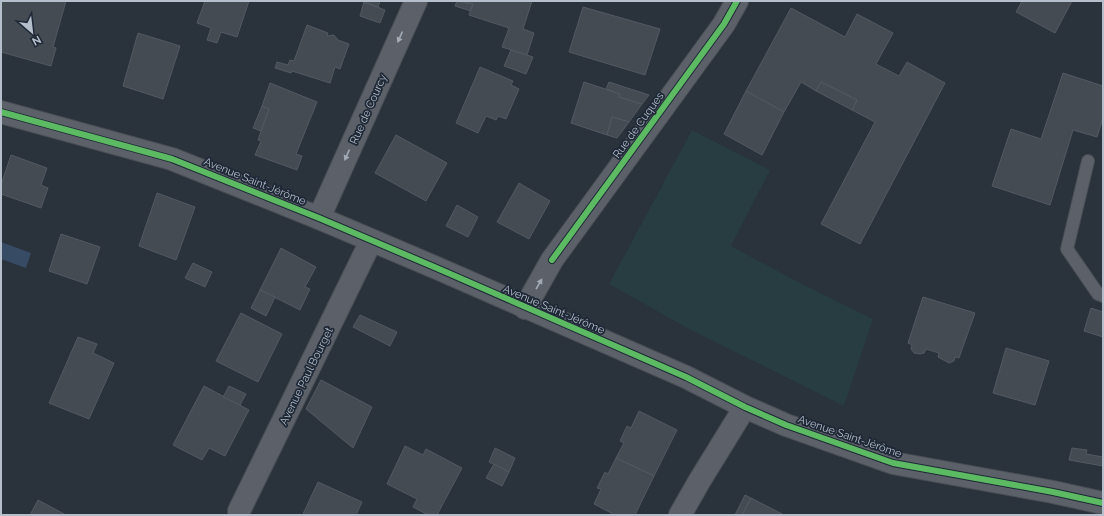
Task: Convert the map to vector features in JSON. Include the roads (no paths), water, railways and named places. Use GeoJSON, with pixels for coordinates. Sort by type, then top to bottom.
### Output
{"type":"FeatureCollection","features":[{"type":"Feature","properties":{"kind":"street","name":"Rue de Courcy"},"geometry":{"type":"LineString","coordinates":[[319,218],[416,1]]}},
{"type":"Feature","properties":{"kind":"street","name":"Rue de Cuques"},"geometry":{"type":"LineString","coordinates":[[525,308],[552,260],[724,24],[737,1]]}},
{"type":"Feature","properties":{"kind":"street","name":"Avenue Saint-Jérôme"},"geometry":{"type":"LineString","coordinates":[[1,112],[172,159],[319,218],[686,377],[745,407],[794,428],[893,463],[1053,492],[1103,503]]}},
{"type":"Feature","properties":{"kind":"street","name":"Avenue Paul Bourget"},"geometry":{"type":"LineString","coordinates":[[239,511],[371,241]]}},
{"type":"Feature","properties":{"kind":"street"},"geometry":{"type":"LineString","coordinates":[[680,515],[745,407]]}},
{"type":"Feature","properties":{"kind":"lane"},"geometry":{"type":"LineString","coordinates":[[1088,161],[1067,249],[1098,294],[1103,296]]}},
{"type":"Feature","properties":{"kind":"water"},"geometry":{"type":"Polygon","coordinates":[[[1,242],[31,253],[26,268],[1,259],[1,242]]]}}]}
